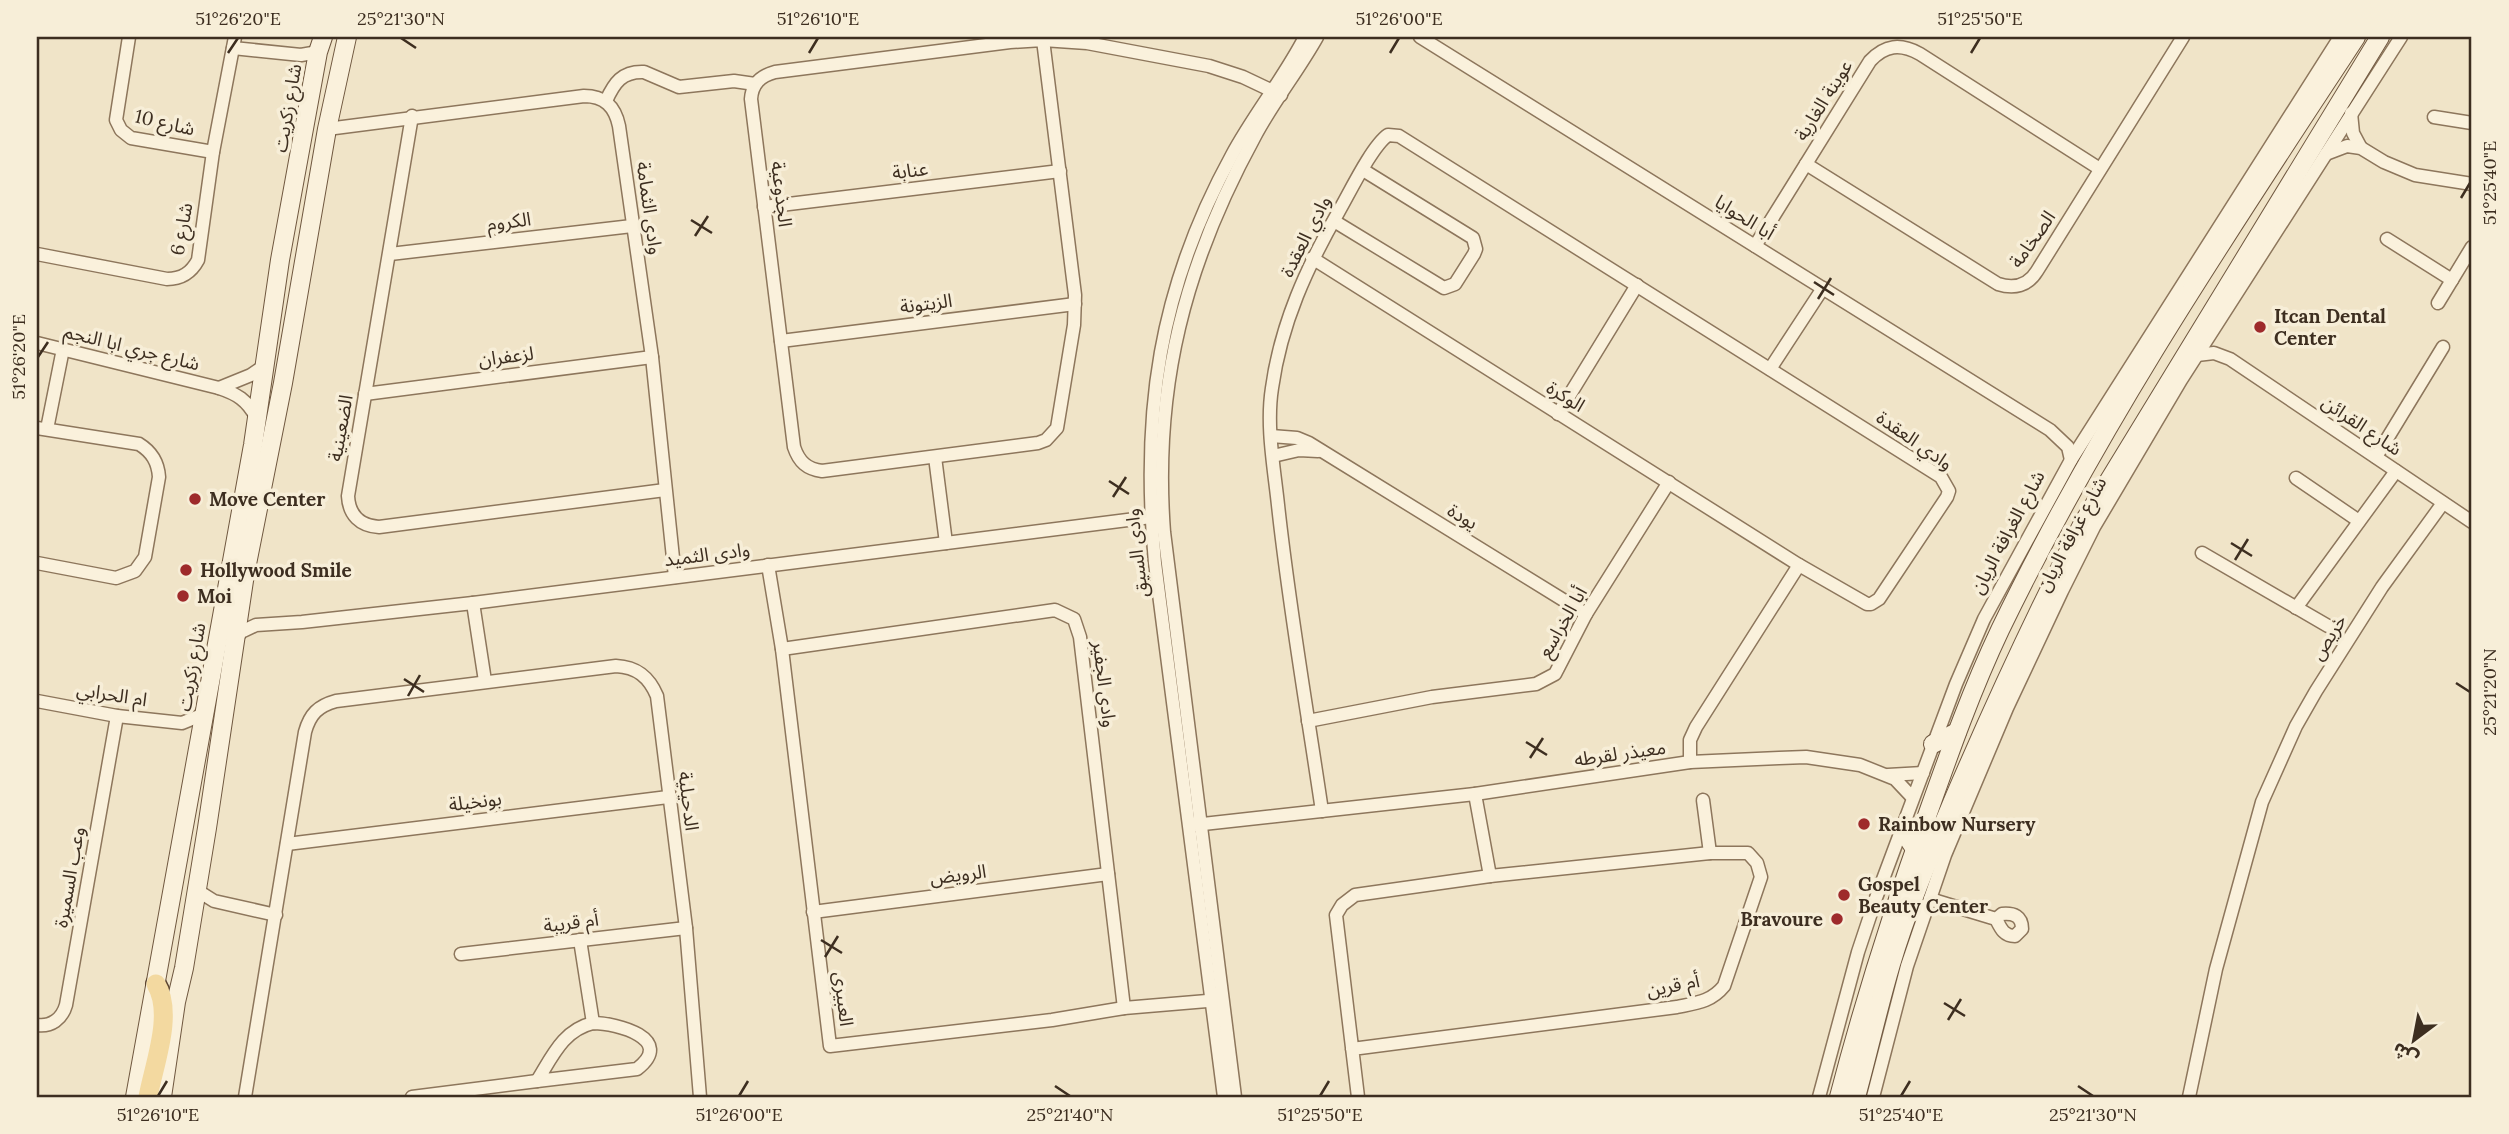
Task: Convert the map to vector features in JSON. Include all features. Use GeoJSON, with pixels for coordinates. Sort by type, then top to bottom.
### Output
{"type":"FeatureCollection","features":[{"type":"Feature","properties":{"kind":"main road","name":"شارع زكريت"},"geometry":{"type":"LineString","coordinates":[[162,1097],[207,828],[239,612],[285,374],[330,111],[347,37]]}},
{"type":"Feature","properties":{"kind":"main road","name":"شارع الغرافة الريان"},"geometry":{"type":"LineString","coordinates":[[1839,1097],[1878,958],[1915,849],[1957,732],[2000,630],[2064,504],[2121,406],[2235,222],[2356,37]]}},
{"type":"Feature","properties":{"kind":"main road"},"geometry":{"type":"LineString","coordinates":[[1856,1097],[1892,962],[1933,849],[1996,701],[2048,590],[2083,523],[2380,37]]}},
{"type":"Feature","properties":{"kind":"main road","name":"شارع زكريت"},"geometry":{"type":"LineString","coordinates":[[135,1097],[256,417],[315,52]]}},
{"type":"Feature","properties":{"kind":"main road"},"geometry":{"type":"LineString","coordinates":[[2227,309],[2228,288]]}},
{"type":"Feature","properties":{"kind":"main road"},"geometry":{"type":"LineString","coordinates":[[2160,400],[2181,380]]}},
{"type":"Feature","properties":{"kind":"main road"},"geometry":{"type":"LineString","coordinates":[[2099,416],[2121,406]]}},
{"type":"Feature","properties":{"kind":"main road"},"geometry":{"type":"LineString","coordinates":[[2055,486],[2064,504]]}},
{"type":"Feature","properties":{"kind":"main road"},"geometry":{"type":"LineString","coordinates":[[1933,744],[1957,732]]}},
{"type":"Feature","properties":{"kind":"main road"},"geometry":{"type":"LineString","coordinates":[[1902,829],[1915,849]]}},
{"type":"Feature","properties":{"kind":"main road"},"geometry":{"type":"LineString","coordinates":[[148,1097],[165,1010],[163,996],[156,984]]}},
{"type":"Feature","properties":{"kind":"street","name":"شارع 10"},"geometry":{"type":"LineString","coordinates":[[129,37],[116,120],[121,130],[131,138],[213,152]]}},
{"type":"Feature","properties":{"kind":"street","name":"وادى السيق"},"geometry":{"type":"LineString","coordinates":[[1224,1097],[1217,1000],[1157,516],[1164,414],[1182,307],[1195,267],[1220,207],[1305,37]]}},
{"type":"Feature","properties":{"kind":"street","name":"وادى السيق"},"geometry":{"type":"LineString","coordinates":[[1276,93],[1317,37]]}},
{"type":"Feature","properties":{"kind":"street","name":"أبا الحوايا"},"geometry":{"type":"LineString","coordinates":[[1420,37],[2050,430],[2068,447],[2071,460]]}},
{"type":"Feature","properties":{"kind":"street","name":"شارع الغرافة الريان"},"geometry":{"type":"LineString","coordinates":[[1819,1097],[1858,952],[1912,797],[1984,619],[2055,486],[2340,37]]}},
{"type":"Feature","properties":{"kind":"street","name":"شارع غرافة الريان"},"geometry":{"type":"LineString","coordinates":[[1873,1097],[1907,966],[1945,855],[2035,644],[2094,527],[2181,380],[2401,37]]}},
{"type":"Feature","properties":{"kind":"street","name":"الصخامة"},"geometry":{"type":"LineString","coordinates":[[1806,164],[1990,280],[2006,287],[2021,285],[2033,277],[2180,38]]}},
{"type":"Feature","properties":{"kind":"street"},"geometry":{"type":"LineString","coordinates":[[327,129],[584,96],[606,101],[613,86],[622,76],[638,71],[680,87],[734,81],[755,85],[761,78],[775,72],[1010,41],[1042,40],[1098,45],[1209,66],[1243,77],[1276,93]]}},
{"type":"Feature","properties":{"kind":"street","name":"الجذوعية"},"geometry":{"type":"LineString","coordinates":[[755,85],[751,99],[764,207],[794,447],[801,462],[807,467],[822,471],[1038,443],[1053,435],[1060,419],[1075,304],[1074,276],[1042,40]]}},
{"type":"Feature","properties":{"kind":"street","name":"شارع 6"},"geometry":{"type":"LineString","coordinates":[[37,254],[167,279],[183,277],[189,273],[198,260],[213,152],[234,42]]}},
{"type":"Feature","properties":{"kind":"street"},"geometry":{"type":"LineString","coordinates":[[234,42],[315,52]]}},
{"type":"Feature","properties":{"kind":"street","name":"عوينة الغارية"},"geometry":{"type":"LineString","coordinates":[[1755,246],[1870,61],[1894,46],[1920,54],[2100,169]]}},
{"type":"Feature","properties":{"kind":"street","name":"وادى الثمامة"},"geometry":{"type":"LineString","coordinates":[[606,101],[616,113],[619,126],[652,357],[674,578]]}},
{"type":"Feature","properties":{"kind":"street"},"geometry":{"type":"LineString","coordinates":[[330,111],[353,125]]}},
{"type":"Feature","properties":{"kind":"street"},"geometry":{"type":"LineString","coordinates":[[2351,113],[2353,133],[2361,148]]}},
{"type":"Feature","properties":{"kind":"street","name":"الضعينية"},"geometry":{"type":"LineString","coordinates":[[412,117],[348,496],[351,512],[356,519],[371,527],[665,490]]}},
{"type":"Feature","properties":{"kind":"street"},"geometry":{"type":"LineString","coordinates":[[2434,117],[2472,123]]}},
{"type":"Feature","properties":{"kind":"street","name":"وادي العقدة"},"geometry":{"type":"LineString","coordinates":[[1322,811],[1285,569],[1271,436],[1271,390],[1288,316],[1312,258],[1363,170],[1388,135],[1399,136],[1941,477],[1948,486],[1947,497],[1879,599],[1867,604]]}},
{"type":"Feature","properties":{"kind":"street"},"geometry":{"type":"LineString","coordinates":[[2326,154],[2347,146],[2361,148],[2384,162],[2415,175],[2472,184]]}},
{"type":"Feature","properties":{"kind":"street"},"geometry":{"type":"LineString","coordinates":[[1334,221],[1444,288],[1455,284],[1474,254],[1476,249],[1473,238],[1363,170]]}},
{"type":"Feature","properties":{"kind":"street","name":"عنابة"},"geometry":{"type":"LineString","coordinates":[[764,207],[1060,171]]}},
{"type":"Feature","properties":{"kind":"street","name":"الكروم"},"geometry":{"type":"LineString","coordinates":[[390,254],[632,226]]}},
{"type":"Feature","properties":{"kind":"street"},"geometry":{"type":"LineString","coordinates":[[2387,239],[2452,280]]}},
{"type":"Feature","properties":{"kind":"street"},"geometry":{"type":"LineString","coordinates":[[2438,303],[2472,247]]}},
{"type":"Feature","properties":{"kind":"street","name":"الوكرة"},"geometry":{"type":"LineString","coordinates":[[1312,258],[1799,565],[1867,604]]}},
{"type":"Feature","properties":{"kind":"street"},"geometry":{"type":"LineString","coordinates":[[1558,414],[1637,285]]}},
{"type":"Feature","properties":{"kind":"street"},"geometry":{"type":"LineString","coordinates":[[1770,369],[1823,288]]}},
{"type":"Feature","properties":{"kind":"street","name":"الزيتونة"},"geometry":{"type":"LineString","coordinates":[[781,341],[1075,304]]}},
{"type":"Feature","properties":{"kind":"street"},"geometry":{"type":"LineString","coordinates":[[2215,328],[2219,345],[2230,359]]}},
{"type":"Feature","properties":{"kind":"street","name":"شارع جري ابا النجم"},"geometry":{"type":"LineString","coordinates":[[37,343],[219,388],[248,402],[256,417]]}},
{"type":"Feature","properties":{"kind":"street"},"geometry":{"type":"LineString","coordinates":[[2376,457],[2443,347]]}},
{"type":"Feature","properties":{"kind":"street"},"geometry":{"type":"LineString","coordinates":[[37,564],[116,578],[135,571],[145,557],[159,477],[159,469],[152,454],[139,444],[42,428],[63,349]]}},
{"type":"Feature","properties":{"kind":"street","name":"شارع القرائن"},"geometry":{"type":"LineString","coordinates":[[2197,355],[2214,353],[2230,359],[2472,522]]}},
{"type":"Feature","properties":{"kind":"street","name":"لزعفران"},"geometry":{"type":"LineString","coordinates":[[365,394],[652,357]]}},
{"type":"Feature","properties":{"kind":"street","name":"شارع جري ابا النجم"},"geometry":{"type":"LineString","coordinates":[[219,388],[251,375],[264,366]]}},
{"type":"Feature","properties":{"kind":"street","name":"أبا الحوايا"},"geometry":{"type":"LineString","coordinates":[[2050,430],[2074,437],[2087,435]]}},
{"type":"Feature","properties":{"kind":"street","name":"يودة"},"geometry":{"type":"LineString","coordinates":[[1271,436],[1297,438],[1309,443],[1586,614]]}},
{"type":"Feature","properties":{"kind":"street"},"geometry":{"type":"LineString","coordinates":[[1273,456],[1299,450],[1319,451]]}},
{"type":"Feature","properties":{"kind":"street"},"geometry":{"type":"LineString","coordinates":[[935,457],[946,543]]}},
{"type":"Feature","properties":{"kind":"street"},"geometry":{"type":"LineString","coordinates":[[2296,608],[2396,471]]}},
{"type":"Feature","properties":{"kind":"street"},"geometry":{"type":"LineString","coordinates":[[2296,478],[2359,521]]}},
{"type":"Feature","properties":{"kind":"street","name":"أبا الخراسع"},"geometry":{"type":"LineString","coordinates":[[1308,721],[1432,697],[1536,684],[1555,674],[1586,614],[1669,482]]}},
{"type":"Feature","properties":{"kind":"street","name":"خريص"},"geometry":{"type":"LineString","coordinates":[[2189,1097],[2216,969],[2262,802],[2296,726],[2316,691],[2382,587],[2443,503]]}},
{"type":"Feature","properties":{"kind":"street","name":"وادى الثميد"},"geometry":{"type":"LineString","coordinates":[[256,625],[473,603],[1157,516]]}},
{"type":"Feature","properties":{"kind":"street"},"geometry":{"type":"LineString","coordinates":[[2202,553],[2328,626]]}},
{"type":"Feature","properties":{"kind":"street","name":"العبيرى"},"geometry":{"type":"LineString","coordinates":[[768,565],[782,649],[830,1046],[1052,1020],[1124,1008],[1217,1000]]}},
{"type":"Feature","properties":{"kind":"street"},"geometry":{"type":"LineString","coordinates":[[1690,762],[1690,740],[1696,727],[1799,565]]}},
{"type":"Feature","properties":{"kind":"street"},"geometry":{"type":"LineString","coordinates":[[473,603],[485,681]]}},
{"type":"Feature","properties":{"kind":"street","name":"وادى الجفير"},"geometry":{"type":"LineString","coordinates":[[782,649],[1055,610],[1074,619],[1080,637],[1124,1008]]}},
{"type":"Feature","properties":{"kind":"street"},"geometry":{"type":"LineString","coordinates":[[236,639],[242,632],[256,625],[239,612]]}},
{"type":"Feature","properties":{"kind":"street","name":"الدحيلية"},"geometry":{"type":"LineString","coordinates":[[245,1097],[306,732],[311,717],[317,710],[324,704],[336,701],[616,666],[638,671],[649,680],[657,696],[686,928],[700,1097]]}},
{"type":"Feature","properties":{"kind":"street","name":"ام الحرابي"},"geometry":{"type":"LineString","coordinates":[[37,701],[117,716],[182,723],[204,714]]}},
{"type":"Feature","properties":{"kind":"street","name":"وعب السميرة"},"geometry":{"type":"LineString","coordinates":[[37,1025],[55,1022],[64,1012],[66,1005],[117,716]]}},
{"type":"Feature","properties":{"kind":"street"},"geometry":{"type":"LineString","coordinates":[[182,723],[199,741]]}},
{"type":"Feature","properties":{"kind":"street","name":"معيذر لقرطه"},"geometry":{"type":"LineString","coordinates":[[1195,825],[1475,794],[1690,762],[1806,757],[1833,760],[1888,775],[1902,784],[1912,797]]}},
{"type":"Feature","properties":{"kind":"street","name":"معيذر لقرطه"},"geometry":{"type":"LineString","coordinates":[[1888,775],[1923,773]]}},
{"type":"Feature","properties":{"kind":"street"},"geometry":{"type":"LineString","coordinates":[[1475,794],[1490,876]]}},
{"type":"Feature","properties":{"kind":"street","name":"بونخيلة"},"geometry":{"type":"LineString","coordinates":[[287,844],[668,797]]}},
{"type":"Feature","properties":{"kind":"street"},"geometry":{"type":"LineString","coordinates":[[1703,800],[1710,853]]}},
{"type":"Feature","properties":{"kind":"street","name":"أم قرين"},"geometry":{"type":"LineString","coordinates":[[1352,1049],[1707,1001],[1717,995],[1724,986],[1761,877],[1757,863],[1748,853],[1710,853],[1490,876],[1355,895],[1342,905],[1336,915],[1352,1049],[1358,1097]]}},
{"type":"Feature","properties":{"kind":"street","name":"الرويض"},"geometry":{"type":"LineString","coordinates":[[813,912],[1108,874]]}},
{"type":"Feature","properties":{"kind":"street"},"geometry":{"type":"LineString","coordinates":[[194,897],[276,915]]}},
{"type":"Feature","properties":{"kind":"street"},"geometry":{"type":"LineString","coordinates":[[1930,898],[1996,919]]}},
{"type":"Feature","properties":{"kind":"street","name":"أم قريبة"},"geometry":{"type":"LineString","coordinates":[[461,954],[686,928]]}},
{"type":"Feature","properties":{"kind":"street"},"geometry":{"type":"LineString","coordinates":[[580,940],[593,1023]]}},
{"type":"Feature","properties":{"kind":"street","name":"وادى السيق"},"geometry":{"type":"LineString","coordinates":[[1217,1000],[1235,1097]]}},
{"type":"Feature","properties":{"kind":"street"},"geometry":{"type":"LineString","coordinates":[[412,1097],[637,1069],[645,1063],[649,1054],[648,1044],[642,1036],[614,1025],[583,1025],[565,1037],[537,1081]]}},
{"type":"Feature","properties":{"kind":"place","name":"Itcan Dental Center"},"geometry":{"type":"Point","coordinates":[2260,327]}},
{"type":"Feature","properties":{"kind":"place","name":"Move Center"},"geometry":{"type":"Point","coordinates":[195,499]}},
{"type":"Feature","properties":{"kind":"place","name":"Hollywood Smile"},"geometry":{"type":"Point","coordinates":[186,570]}},
{"type":"Feature","properties":{"kind":"place","name":"Moi"},"geometry":{"type":"Point","coordinates":[183,596]}},
{"type":"Feature","properties":{"kind":"place","name":"Rainbow Nursery"},"geometry":{"type":"Point","coordinates":[1864,824]}},
{"type":"Feature","properties":{"kind":"place","name":"Gospel Beauty Center"},"geometry":{"type":"Point","coordinates":[1844,895]}},
{"type":"Feature","properties":{"kind":"place","name":"Bravoure"},"geometry":{"type":"Point","coordinates":[1837,919]}}]}
